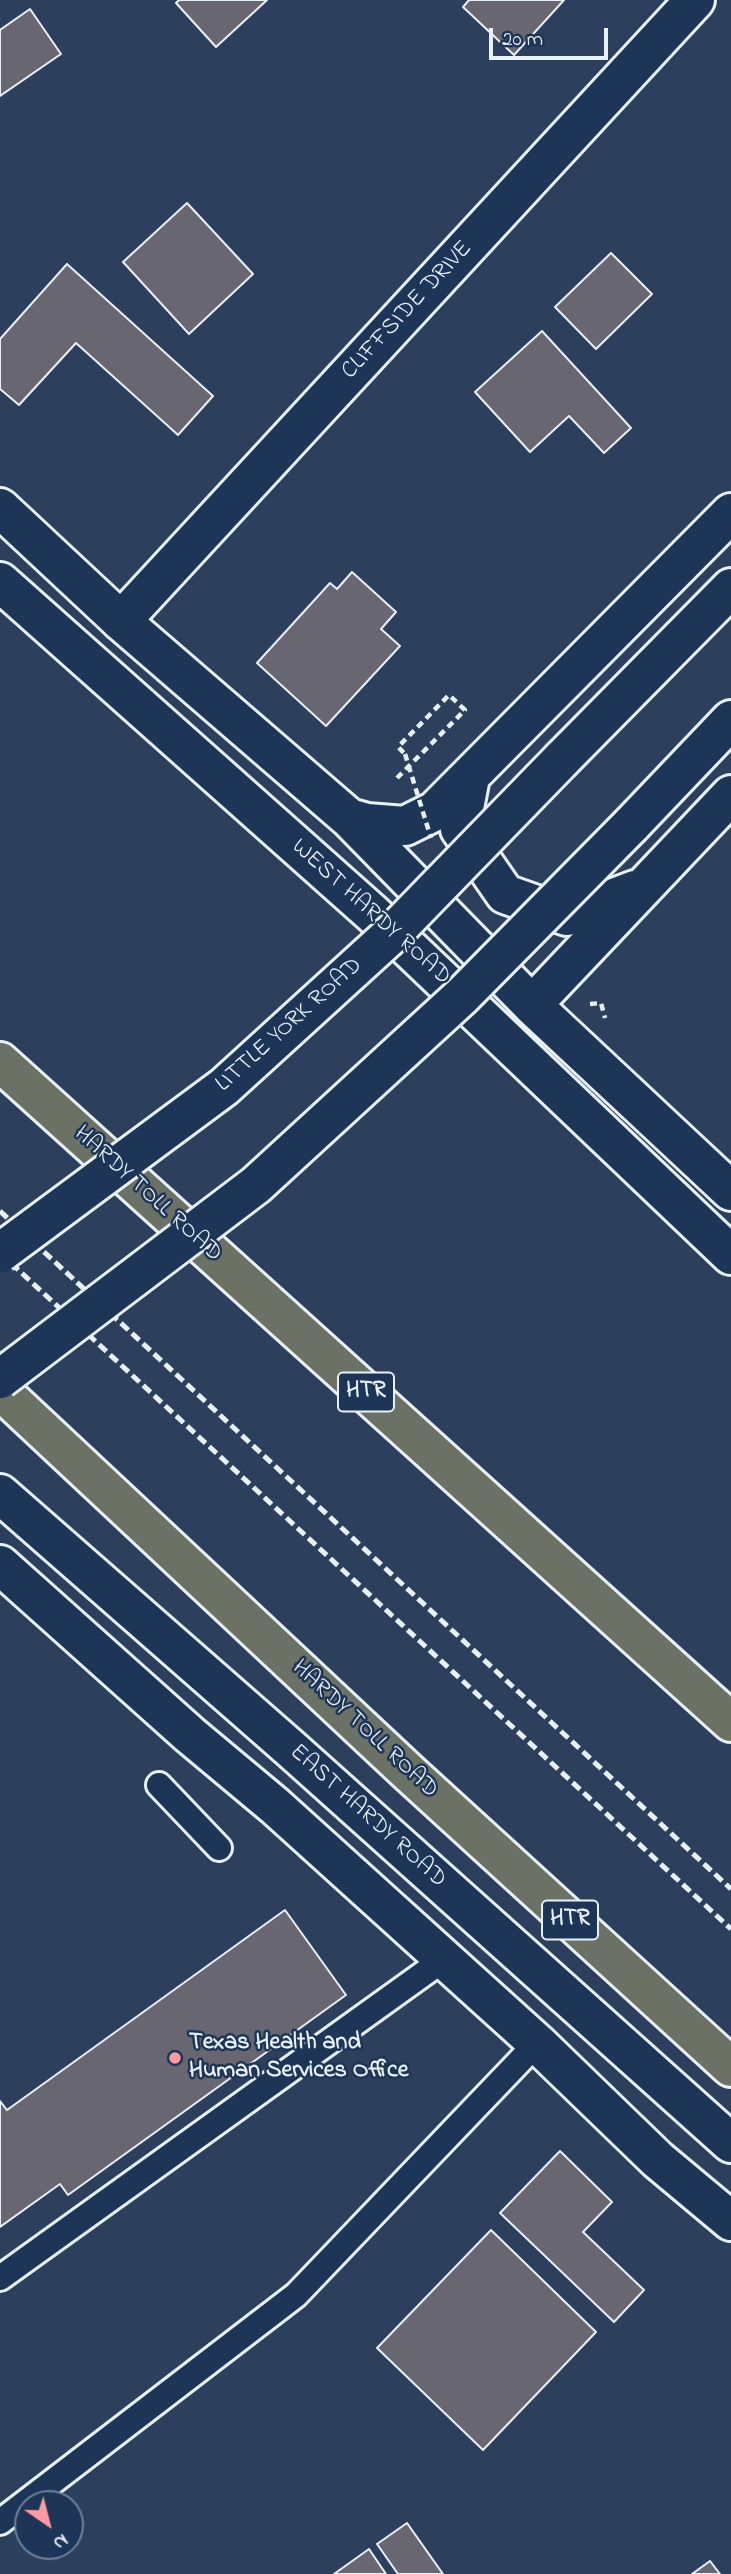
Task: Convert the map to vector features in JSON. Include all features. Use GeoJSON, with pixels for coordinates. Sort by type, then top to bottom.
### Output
{"type":"FeatureCollection","features":[{"type":"Feature","properties":{"kind":"highway","name":"HARDY TOLL ROAD"},"geometry":{"type":"LineString","coordinates":[[0,1062],[731,1722]]}},
{"type":"Feature","properties":{"kind":"highway","name":"HARDY TOLL ROAD"},"geometry":{"type":"LineString","coordinates":[[0,1390],[408,1772],[731,2067]]}},
{"type":"Feature","properties":{"kind":"main road","name":"CLIFFSIDE DRIVE"},"geometry":{"type":"LineString","coordinates":[[121,621],[695,0]]}},
{"type":"Feature","properties":{"kind":"main road"},"geometry":{"type":"LineString","coordinates":[[0,508],[121,621],[349,818],[532,1005],[731,1191]]}},
{"type":"Feature","properties":{"kind":"main road"},"geometry":{"type":"LineString","coordinates":[[349,818],[367,823],[405,825],[435,811],[731,513]]}},
{"type":"Feature","properties":{"kind":"main road","name":"WEST HARDY ROAD"},"geometry":{"type":"LineString","coordinates":[[0,582],[462,996],[731,1255]]}},
{"type":"Feature","properties":{"kind":"main road","name":"LITTLE YORK ROAD"},"geometry":{"type":"LineString","coordinates":[[0,1253],[224,1087],[393,933],[731,588]]}},
{"type":"Feature","properties":{"kind":"main road"},"geometry":{"type":"LineString","coordinates":[[0,1380],[256,1185],[462,996],[731,720]]}},
{"type":"Feature","properties":{"kind":"main road"},"geometry":{"type":"LineString","coordinates":[[470,777],[460,829],[505,894],[566,916],[644,887]]}},
{"type":"Feature","properties":{"kind":"main road"},"geometry":{"type":"LineString","coordinates":[[532,1005],[731,795]]}},
{"type":"Feature","properties":{"kind":"main road","name":"EAST HARDY ROAD"},"geometry":{"type":"LineString","coordinates":[[0,1494],[291,1749],[731,2143]]}},
{"type":"Feature","properties":{"kind":"main road"},"geometry":{"type":"LineString","coordinates":[[0,1565],[190,1735],[275,1806],[537,2043],[658,2160],[731,2221]]}},
{"type":"Feature","properties":{"kind":"lane"},"geometry":{"type":"LineString","coordinates":[[159,1785],[219,1848]]}},
{"type":"Feature","properties":{"kind":"lane"},"geometry":{"type":"LineString","coordinates":[[0,2278],[444,1959]]}},
{"type":"Feature","properties":{"kind":"lane"},"geometry":{"type":"LineString","coordinates":[[0,2522],[296,2295],[537,2043]]}},
{"type":"Feature","properties":{"kind":"path"},"geometry":{"type":"LineString","coordinates":[[397,778],[407,768],[416,759],[426,749],[436,739],[465,710],[449,695],[398,747],[405,754],[409,766],[427,826],[434,850]]}},
{"type":"Feature","properties":{"kind":"building"},"geometry":{"type":"Polygon","coordinates":[[[179,0],[267,0],[216,47],[176,3],[179,0]]]}},
{"type":"Feature","properties":{"kind":"building"},"geometry":{"type":"Polygon","coordinates":[[[469,0],[564,0],[514,55],[463,7],[469,0]]]}},
{"type":"Feature","properties":{"kind":"building"},"geometry":{"type":"Polygon","coordinates":[[[30,9],[61,54],[0,96],[0,30],[30,9]]]}},
{"type":"Feature","properties":{"kind":"building"},"geometry":{"type":"Polygon","coordinates":[[[187,203],[253,274],[189,334],[123,262],[187,203]]]}},
{"type":"Feature","properties":{"kind":"building"},"geometry":{"type":"Polygon","coordinates":[[[611,253],[652,294],[596,349],[555,307],[611,253]]]}},
{"type":"Feature","properties":{"kind":"building"},"geometry":{"type":"Polygon","coordinates":[[[67,264],[213,396],[178,435],[76,343],[19,405],[0,389],[0,339],[67,264]]]}},
{"type":"Feature","properties":{"kind":"building"},"geometry":{"type":"Polygon","coordinates":[[[542,331],[631,428],[604,453],[569,416],[530,452],[475,392],[542,331]]]}},
{"type":"Feature","properties":{"kind":"building"},"geometry":{"type":"Polygon","coordinates":[[[352,572],[396,612],[381,629],[400,646],[326,726],[257,663],[330,583],[337,589],[352,572]]]}},
{"type":"Feature","properties":{"kind":"building"},"geometry":{"type":"Polygon","coordinates":[[[285,1910],[346,1995],[68,2195],[60,2184],[0,2227],[0,2101],[7,2110],[285,1910]]]}},
{"type":"Feature","properties":{"kind":"building"},"geometry":{"type":"Polygon","coordinates":[[[560,2151],[612,2202],[583,2232],[644,2290],[614,2322],[500,2213],[560,2151]]]}},
{"type":"Feature","properties":{"kind":"building"},"geometry":{"type":"Polygon","coordinates":[[[491,2230],[596,2332],[483,2450],[377,2348],[491,2230]]]}},
{"type":"Feature","properties":{"kind":"building"},"geometry":{"type":"Polygon","coordinates":[[[407,2523],[443,2574],[398,2574],[377,2544],[407,2523]]]}},
{"type":"Feature","properties":{"kind":"building"},"geometry":{"type":"Polygon","coordinates":[[[369,2549],[386,2574],[334,2574],[369,2549]]]}},
{"type":"Feature","properties":{"kind":"building"},"geometry":{"type":"Polygon","coordinates":[[[710,2561],[720,2574],[692,2574],[710,2561]]]}},
{"type":"Feature","properties":{"kind":"railway"},"geometry":{"type":"LineString","coordinates":[[0,1211],[731,1889]]}},
{"type":"Feature","properties":{"kind":"railway"},"geometry":{"type":"LineString","coordinates":[[0,1253],[731,1929]]}},
{"type":"Feature","properties":{"kind":"place","name":"Texas Health and Human Services Office"},"geometry":{"type":"Point","coordinates":[175,2058]}}]}
